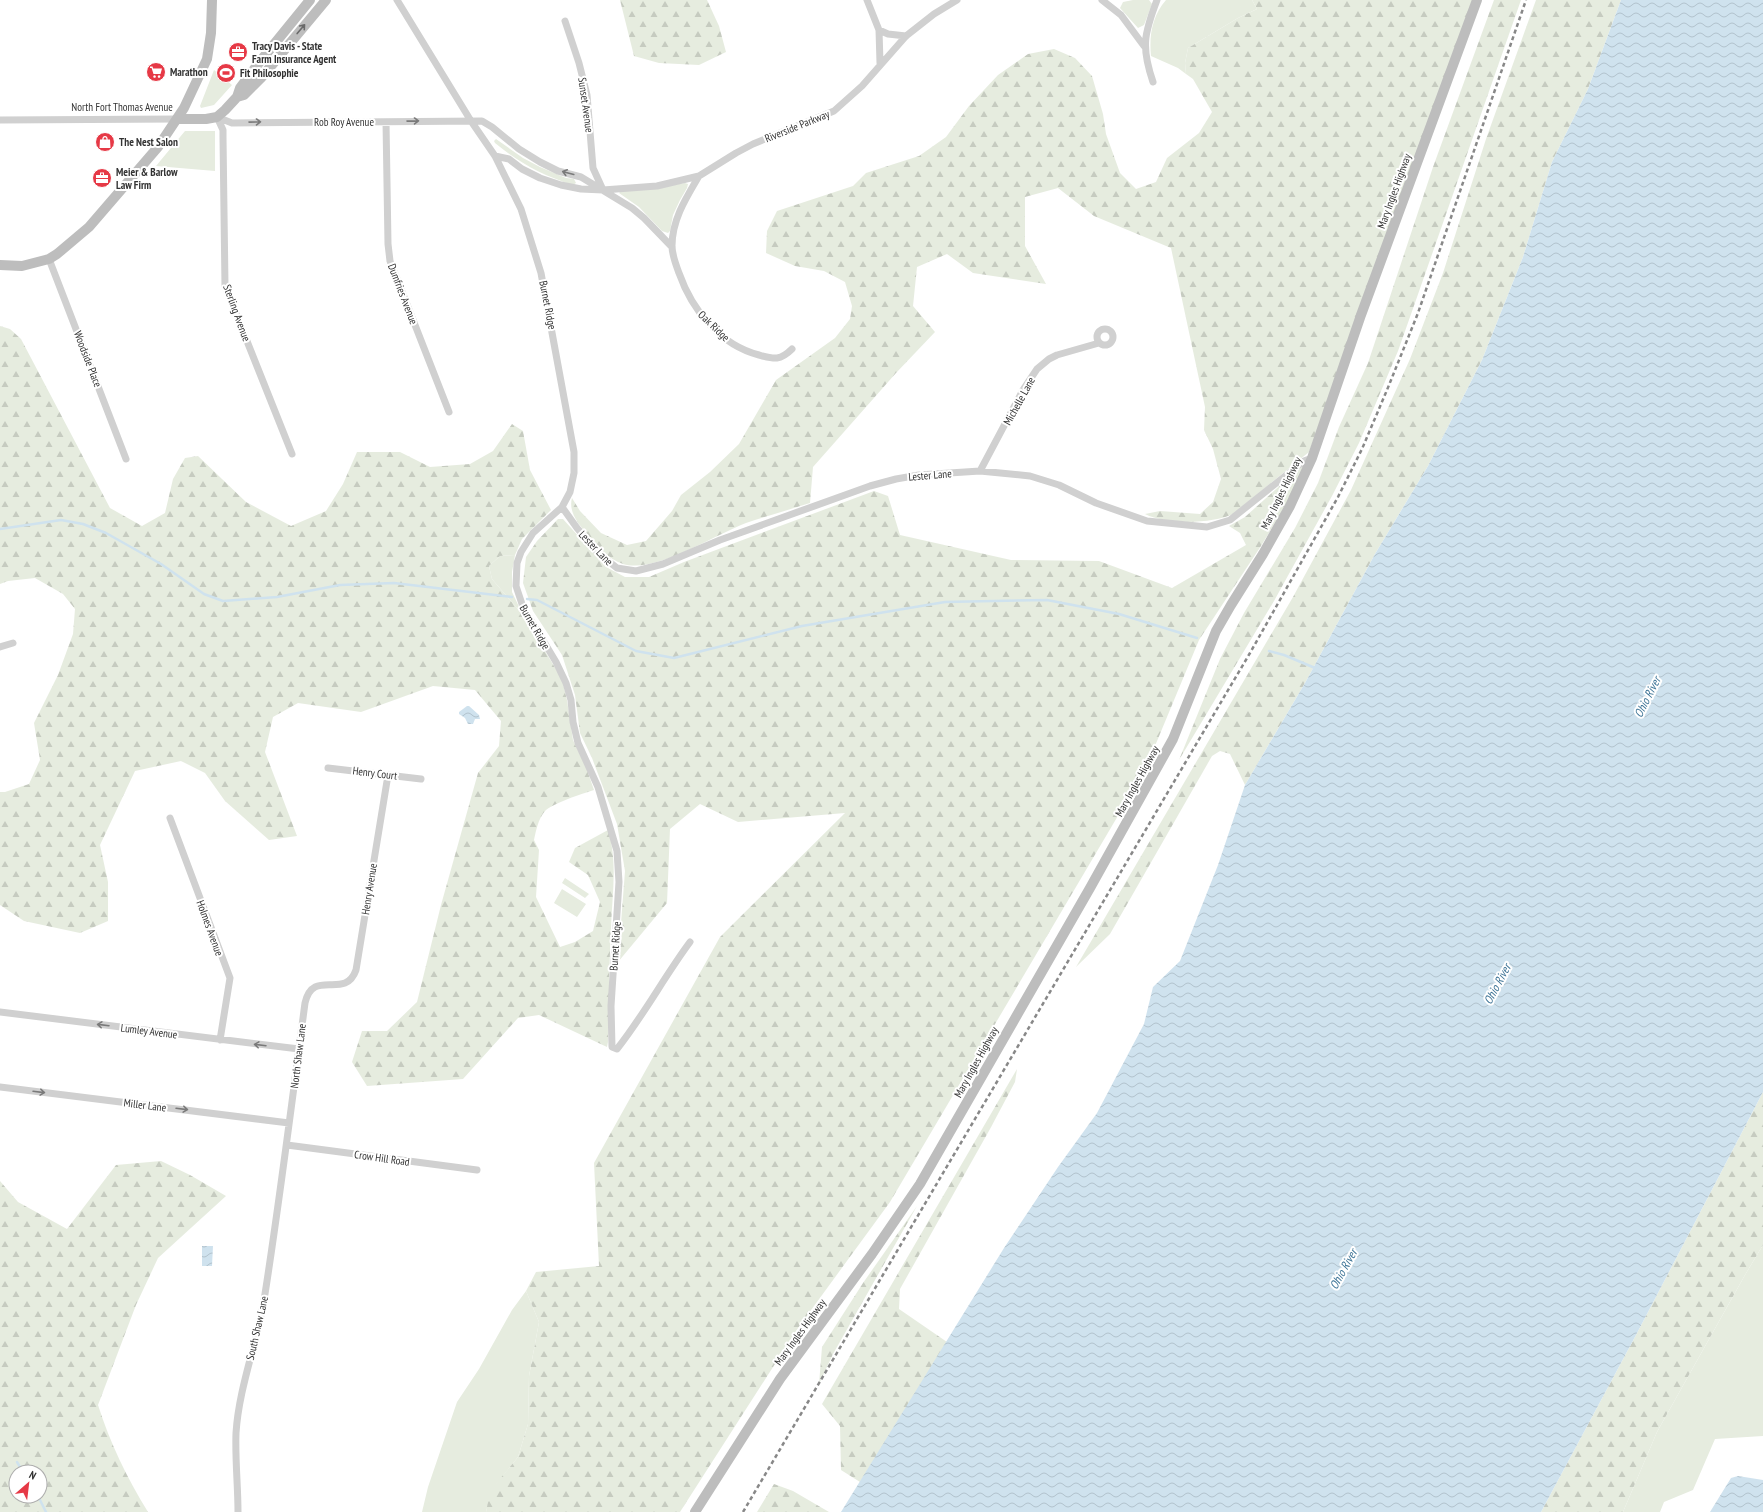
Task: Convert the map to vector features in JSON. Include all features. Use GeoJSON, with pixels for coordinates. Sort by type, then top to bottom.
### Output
{"type":"FeatureCollection","features":[{"type":"Feature","properties":{"kind":"street"},"geometry":{"type":"LineString","coordinates":[[0,265],[22,266],[49,259],[89,228],[143,166],[178,119],[207,59],[211,33],[212,0]]}},
{"type":"Feature","properties":{"kind":"street"},"geometry":{"type":"LineString","coordinates":[[217,117],[237,97],[240,88],[258,64],[310,0]]}},
{"type":"Feature","properties":{"kind":"street"},"geometry":{"type":"LineString","coordinates":[[237,97],[244,95],[261,78],[326,0]]}},
{"type":"Feature","properties":{"kind":"street","name":"Burnet Ridge"},"geometry":{"type":"LineString","coordinates":[[398,0],[471,121],[495,156],[521,209],[542,273],[574,452],[574,473],[570,492],[562,507],[533,533],[521,552],[517,564],[516,586],[523,607],[556,662],[566,684],[578,743],[598,787],[617,850],[619,882],[611,1006],[612,1047],[617,1049],[634,1027],[669,970],[690,942]]}},
{"type":"Feature","properties":{"kind":"street"},"geometry":{"type":"LineString","coordinates":[[867,0],[879,30],[880,63]]}},
{"type":"Feature","properties":{"kind":"street","name":"Riverside Parkway"},"geometry":{"type":"LineString","coordinates":[[495,156],[509,159],[522,169],[561,186],[581,189],[603,190],[657,186],[699,176],[753,144],[834,110],[862,86],[880,63],[906,36],[934,14],[957,0]]}},
{"type":"Feature","properties":{"kind":"street"},"geometry":{"type":"LineString","coordinates":[[1102,0],[1121,15],[1144,46]]}},
{"type":"Feature","properties":{"kind":"street"},"geometry":{"type":"LineString","coordinates":[[1153,82],[1146,61],[1144,46],[1146,33],[1157,0]]}},
{"type":"Feature","properties":{"kind":"street","name":"Mary Ingles Highway"},"geometry":{"type":"LineString","coordinates":[[695,1512],[780,1379],[868,1260],[920,1184],[1157,769],[1182,720],[1216,631],[1266,550],[1290,506],[1312,458],[1359,322],[1477,0]]}},
{"type":"Feature","properties":{"kind":"street","name":"Sunset Avenue"},"geometry":{"type":"LineString","coordinates":[[565,21],[579,63],[587,95],[593,168],[603,190]]}},
{"type":"Feature","properties":{"kind":"street"},"geometry":{"type":"LineString","coordinates":[[879,30],[888,34],[906,36]]}},
{"type":"Feature","properties":{"kind":"street","name":"North Fort Thomas Avenue"},"geometry":{"type":"LineString","coordinates":[[0,120],[206,119],[217,117]]}},
{"type":"Feature","properties":{"kind":"street","name":"Rob Roy Avenue"},"geometry":{"type":"LineString","coordinates":[[217,117],[232,123],[471,121]]}},
{"type":"Feature","properties":{"kind":"street","name":"Sterling Avenue"},"geometry":{"type":"LineString","coordinates":[[217,117],[222,130],[223,143],[225,286],[292,454]]}},
{"type":"Feature","properties":{"kind":"street"},"geometry":{"type":"LineString","coordinates":[[471,121],[482,121],[491,126],[519,149],[540,162],[558,170],[581,177],[603,190],[641,215],[672,247]]}},
{"type":"Feature","properties":{"kind":"street","name":"Dumfries Avenue"},"geometry":{"type":"LineString","coordinates":[[386,122],[388,244],[390,261],[449,412]]}},
{"type":"Feature","properties":{"kind":"street","name":"Oak Ridge"},"geometry":{"type":"LineString","coordinates":[[699,176],[679,213],[672,247],[677,268],[691,302],[706,321],[721,335],[747,351],[777,359],[786,355],[792,348]]}},
{"type":"Feature","properties":{"kind":"street","name":"Woodside Place"},"geometry":{"type":"LineString","coordinates":[[49,259],[126,459]]}},
{"type":"Feature","properties":{"kind":"street","name":"Michelle Lane"},"geometry":{"type":"LineString","coordinates":[[980,471],[1023,390],[1038,369],[1049,359],[1057,355],[1099,343]]}},
{"type":"Feature","properties":{"kind":"street","name":"Lester Lane"},"geometry":{"type":"LineString","coordinates":[[562,507],[598,553],[618,568],[636,571],[663,564],[720,540],[887,481],[919,475],[980,471],[1041,478],[1096,503],[1147,522],[1201,527],[1230,520],[1304,460],[1312,458]]}},
{"type":"Feature","properties":{"kind":"street"},"geometry":{"type":"LineString","coordinates":[[0,647],[13,643]]}},
{"type":"Feature","properties":{"kind":"street","name":"Henry Court"},"geometry":{"type":"LineString","coordinates":[[328,768],[421,779]]}},
{"type":"Feature","properties":{"kind":"street","name":"Henry Avenue"},"geometry":{"type":"LineString","coordinates":[[330,984],[343,985],[354,977],[356,970],[388,775]]}},
{"type":"Feature","properties":{"kind":"street","name":"Holmes Avenue"},"geometry":{"type":"LineString","coordinates":[[170,818],[230,978],[220,1040]]}},
{"type":"Feature","properties":{"kind":"street","name":"North Shaw Lane"},"geometry":{"type":"LineString","coordinates":[[287,1145],[306,995],[311,988],[320,984],[330,984]]}},
{"type":"Feature","properties":{"kind":"street","name":"Lumley Avenue"},"geometry":{"type":"LineString","coordinates":[[0,1012],[299,1049]]}},
{"type":"Feature","properties":{"kind":"street","name":"Miller Lane"},"geometry":{"type":"LineString","coordinates":[[0,1087],[289,1123]]}},
{"type":"Feature","properties":{"kind":"street","name":"Crow Hill Road"},"geometry":{"type":"LineString","coordinates":[[287,1145],[477,1170]]}},
{"type":"Feature","properties":{"kind":"street","name":"South Shaw Lane"},"geometry":{"type":"LineString","coordinates":[[238,1512],[236,1433],[243,1386],[262,1315],[287,1145]]}},
{"type":"Feature","properties":{"kind":"green space"},"geometry":{"type":"Polygon","coordinates":[[[620,0],[707,0],[719,26],[726,52],[699,65],[659,63],[634,56],[620,0]]]}},
{"type":"Feature","properties":{"kind":"green space"},"geometry":{"type":"Polygon","coordinates":[[[1133,0],[1149,0],[1152,4],[1144,25],[1138,28],[1120,8],[1123,2],[1133,0]]]}},
{"type":"Feature","properties":{"kind":"green space"},"geometry":{"type":"Polygon","coordinates":[[[1166,0],[1252,0],[1257,9],[1238,18],[1188,48],[1185,63],[1186,74],[1178,68],[1151,56],[1152,26],[1157,13],[1166,0]]]}},
{"type":"Feature","properties":{"kind":"green space"},"geometry":{"type":"Polygon","coordinates":[[[1252,0],[1473,0],[1309,452],[1233,514],[1213,520],[1189,522],[1154,518],[1145,514],[1160,511],[1200,514],[1213,502],[1221,479],[1213,449],[1204,430],[1205,407],[1171,248],[1094,216],[1058,188],[1025,197],[1025,246],[1046,284],[973,273],[947,254],[917,267],[913,306],[935,332],[896,373],[813,467],[810,503],[746,523],[668,559],[651,564],[636,566],[623,564],[608,556],[581,527],[573,513],[571,503],[572,498],[580,511],[601,533],[627,545],[646,541],[672,511],[681,495],[710,472],[739,444],[776,380],[835,338],[850,319],[852,306],[845,282],[824,271],[795,266],[766,253],[767,231],[777,211],[853,186],[866,173],[919,156],[946,137],[969,106],[998,75],[1028,54],[1054,49],[1075,58],[1092,76],[1103,114],[1106,134],[1120,173],[1136,189],[1156,182],[1167,158],[1199,133],[1212,112],[1193,79],[1186,74],[1185,63],[1188,48],[1238,18],[1257,9],[1252,0]]]}},
{"type":"Feature","properties":{"kind":"green space"},"geometry":{"type":"Polygon","coordinates":[[[1494,0],[1521,0],[1398,351],[1359,443],[1332,496],[1274,601],[1179,760],[1220,659],[1244,613],[1295,528],[1318,483],[1339,427],[1368,363],[1433,167],[1494,0]]]}},
{"type":"Feature","properties":{"kind":"green space"},"geometry":{"type":"Polygon","coordinates":[[[1536,0],[1621,0],[1588,89],[1552,162],[1523,257],[1482,360],[1428,466],[1375,554],[1305,683],[1245,785],[1230,754],[1220,751],[1212,756],[1110,934],[1076,967],[1293,597],[1351,490],[1410,359],[1443,273],[1486,139],[1536,0]]]}},
{"type":"Feature","properties":{"kind":"green space"},"geometry":{"type":"Polygon","coordinates":[[[214,70],[232,85],[214,105],[201,108],[200,106],[214,70]]]}},
{"type":"Feature","properties":{"kind":"green space"},"geometry":{"type":"Polygon","coordinates":[[[185,131],[215,131],[215,171],[156,166],[185,131]]]}},
{"type":"Feature","properties":{"kind":"green space"},"geometry":{"type":"Polygon","coordinates":[[[496,139],[523,158],[566,178],[574,179],[576,183],[573,185],[532,168],[495,143],[494,141],[496,139]]]}},
{"type":"Feature","properties":{"kind":"green space"},"geometry":{"type":"Polygon","coordinates":[[[685,183],[688,184],[687,188],[673,215],[670,231],[668,233],[662,231],[639,207],[619,193],[621,191],[685,183]]]}},
{"type":"Feature","properties":{"kind":"green space"},"geometry":{"type":"Polygon","coordinates":[[[0,326],[10,329],[21,339],[110,508],[142,526],[165,513],[173,479],[185,458],[198,456],[246,502],[291,526],[326,511],[343,484],[357,452],[400,452],[430,467],[470,464],[493,451],[512,424],[523,431],[530,470],[551,510],[522,539],[515,555],[500,556],[489,566],[492,579],[523,615],[562,679],[573,740],[586,767],[594,790],[561,802],[545,811],[539,821],[534,840],[539,850],[536,897],[560,947],[575,942],[593,931],[600,902],[588,875],[569,862],[575,848],[608,830],[611,842],[614,879],[607,1047],[539,1015],[518,1018],[463,1079],[367,1086],[352,1062],[362,1031],[387,1031],[417,1002],[441,905],[478,773],[499,746],[501,721],[475,690],[433,686],[361,712],[298,703],[273,717],[265,752],[297,836],[269,840],[225,801],[205,773],[181,761],[135,771],[100,845],[108,882],[108,921],[80,933],[24,921],[0,905],[0,792],[5,792],[29,784],[40,760],[34,723],[58,675],[73,634],[75,609],[63,594],[35,578],[8,581],[0,584],[0,326]]]}},
{"type":"Feature","properties":{"kind":"green space"},"geometry":{"type":"Polygon","coordinates":[[[1306,462],[1286,504],[1261,546],[1199,640],[1145,770],[890,1202],[798,1328],[680,1512],[486,1512],[490,1491],[518,1457],[528,1424],[529,1376],[539,1322],[526,1291],[536,1272],[599,1266],[594,1163],[720,937],[845,813],[738,822],[700,804],[670,829],[667,903],[618,962],[625,871],[617,824],[592,758],[580,733],[575,695],[562,655],[533,611],[523,583],[526,557],[537,541],[558,519],[563,519],[606,567],[625,577],[649,577],[684,562],[874,491],[888,496],[900,535],[1011,560],[1099,561],[1172,588],[1246,545],[1240,533],[1229,526],[1245,517],[1306,462]]]}},
{"type":"Feature","properties":{"kind":"green space"},"geometry":{"type":"Polygon","coordinates":[[[515,555],[512,572],[512,592],[523,615],[492,579],[489,566],[500,556],[515,555]]]}},
{"type":"Feature","properties":{"kind":"green space"},"geometry":{"type":"Polygon","coordinates":[[[565,878],[589,894],[585,898],[562,883],[565,878]]]}},
{"type":"Feature","properties":{"kind":"green space"},"geometry":{"type":"Polygon","coordinates":[[[562,889],[586,904],[577,917],[554,903],[562,889]]]}},
{"type":"Feature","properties":{"kind":"green space"},"geometry":{"type":"Polygon","coordinates":[[[1017,1069],[1015,1082],[900,1289],[899,1309],[947,1342],[860,1482],[841,1470],[840,1426],[822,1404],[1017,1069]]]}},
{"type":"Feature","properties":{"kind":"green space"},"geometry":{"type":"Polygon","coordinates":[[[1763,1092],[1763,1245],[1657,1432],[1623,1512],[1541,1512],[1636,1335],[1763,1092]]]}},
{"type":"Feature","properties":{"kind":"green space"},"geometry":{"type":"Polygon","coordinates":[[[161,1161],[190,1175],[226,1196],[158,1258],[136,1305],[98,1405],[120,1460],[148,1512],[0,1512],[0,1181],[18,1202],[67,1229],[116,1165],[161,1161]]]}},
{"type":"Feature","properties":{"kind":"green space"},"geometry":{"type":"Polygon","coordinates":[[[917,1206],[833,1354],[819,1384],[822,1347],[863,1283],[917,1206]]]}},
{"type":"Feature","properties":{"kind":"green space"},"geometry":{"type":"Polygon","coordinates":[[[1763,1245],[1763,1436],[1715,1439],[1693,1490],[1664,1502],[1660,1512],[1623,1512],[1657,1432],[1763,1245]]]}},
{"type":"Feature","properties":{"kind":"green space"},"geometry":{"type":"Polygon","coordinates":[[[526,1291],[539,1322],[529,1376],[528,1424],[518,1457],[491,1491],[486,1512],[422,1512],[428,1487],[457,1402],[479,1369],[512,1310],[526,1291]]]}},
{"type":"Feature","properties":{"kind":"green space"},"geometry":{"type":"Polygon","coordinates":[[[774,1484],[793,1491],[829,1512],[757,1512],[774,1484]]]}},
{"type":"Feature","properties":{"kind":"water","name":"Ohio River"},"geometry":{"type":"Polygon","coordinates":[[[1621,0],[1763,0],[1763,1092],[1636,1335],[1541,1512],[841,1512],[1004,1248],[1058,1167],[1097,1113],[1144,1024],[1153,987],[1180,961],[1218,865],[1245,785],[1305,683],[1375,554],[1428,466],[1482,360],[1523,257],[1552,162],[1588,89],[1621,0]]]}},
{"type":"Feature","properties":{"kind":"water"},"geometry":{"type":"Polygon","coordinates":[[[467,706],[479,715],[480,719],[475,719],[473,724],[468,724],[465,718],[459,714],[459,712],[467,706]]]}},
{"type":"Feature","properties":{"kind":"water"},"geometry":{"type":"Polygon","coordinates":[[[202,1246],[213,1246],[212,1266],[202,1266],[202,1246]]]}},
{"type":"Feature","properties":{"kind":"water"},"geometry":{"type":"Polygon","coordinates":[[[1738,1476],[1763,1480],[1763,1512],[1710,1512],[1731,1478],[1738,1476]]]}},
{"type":"Feature","properties":{"kind":"waterway"},"geometry":{"type":"LineString","coordinates":[[0,529],[61,520],[83,524],[106,533],[161,564],[204,594],[223,601],[277,597],[340,585],[394,583],[512,597]]}},
{"type":"Feature","properties":{"kind":"waterway"},"geometry":{"type":"LineString","coordinates":[[527,599],[537,600],[636,651],[674,658],[802,626],[945,602],[1047,600],[1119,614],[1197,638]]}},
{"type":"Feature","properties":{"kind":"waterway"},"geometry":{"type":"LineString","coordinates":[[1269,651],[1284,655],[1315,668]]}},
{"type":"Feature","properties":{"kind":"waterway"},"geometry":{"type":"LineString","coordinates":[[42,1504],[46,1512]]}},
{"type":"Feature","properties":{"kind":"railway"},"geometry":{"type":"LineString","coordinates":[[743,1512],[1250,653],[1338,497],[1362,449],[1418,313],[1526,0]]}},
{"type":"Feature","properties":{"kind":"place","name":"Tracy Davis - State Farm Insurance Agent"},"geometry":{"type":"Point","coordinates":[238,52]}},
{"type":"Feature","properties":{"kind":"place","name":"Marathon"},"geometry":{"type":"Point","coordinates":[156,72]}},
{"type":"Feature","properties":{"kind":"place","name":"Fit Philosophie"},"geometry":{"type":"Point","coordinates":[226,73]}},
{"type":"Feature","properties":{"kind":"place","name":"The Nest Salon"},"geometry":{"type":"Point","coordinates":[105,142]}},
{"type":"Feature","properties":{"kind":"place","name":"Meier & Barlow Law Firm"},"geometry":{"type":"Point","coordinates":[102,178]}}]}
